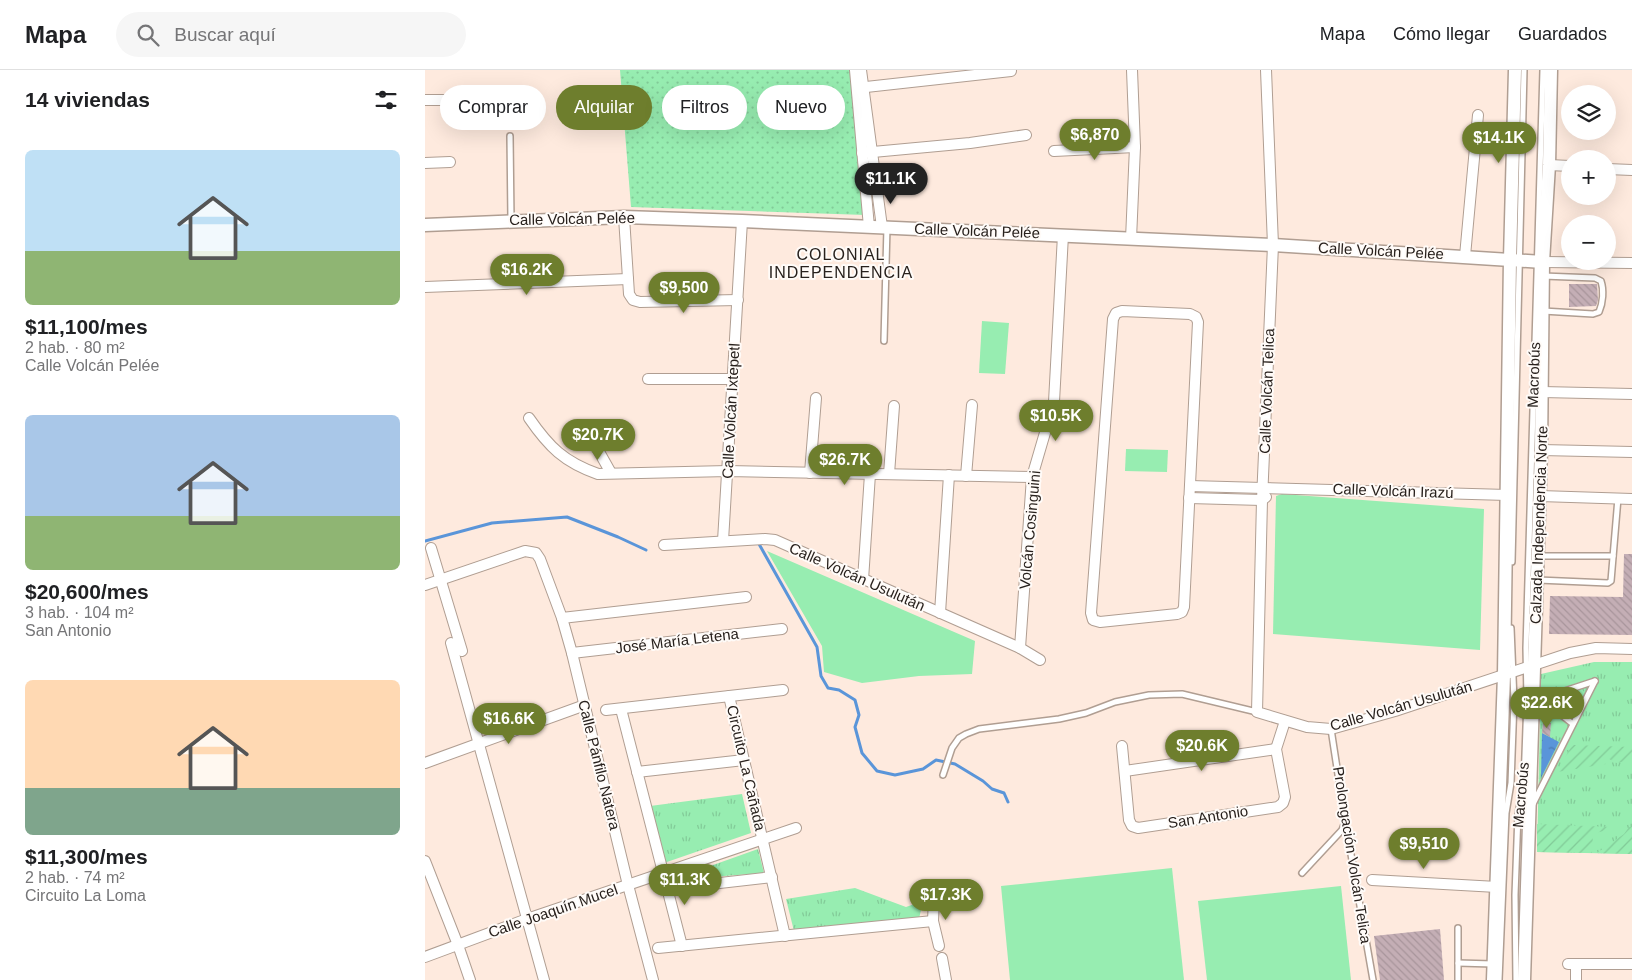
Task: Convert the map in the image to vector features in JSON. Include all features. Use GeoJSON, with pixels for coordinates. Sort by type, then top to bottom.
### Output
{"type":"FeatureCollection","features":[{"type":"Feature","properties":{"kind":"street"},"geometry":{"type":"LineString","coordinates":[[855,70],[860,87]]}},
{"type":"Feature","properties":{"kind":"street"},"geometry":{"type":"LineString","coordinates":[[861,70],[860,87],[867,153],[879,227]]}},
{"type":"Feature","properties":{"kind":"street"},"geometry":{"type":"LineString","coordinates":[[1131,239],[1135,147],[1132,70]]}},
{"type":"Feature","properties":{"kind":"street","name":"Calle Volcán Telica"},"geometry":{"type":"LineString","coordinates":[[1257,712],[1262,500],[1273,245],[1266,70]]}},
{"type":"Feature","properties":{"kind":"street","name":"Calzada Independencia Norte"},"geometry":{"type":"LineString","coordinates":[[1515,70],[1527,260],[1543,276],[1540,496],[1531,666],[1537,700],[1530,810],[1525,980]]}},
{"type":"Feature","properties":{"kind":"street","name":"Calzada Independencia Norte"},"geometry":{"type":"LineString","coordinates":[[1493,980],[1508,674],[1507,495],[1527,260],[1549,165],[1551,70]]}},
{"type":"Feature","properties":{"kind":"street"},"geometry":{"type":"LineString","coordinates":[[860,87],[1011,71]]}},
{"type":"Feature","properties":{"kind":"street"},"geometry":{"type":"LineString","coordinates":[[425,100],[440,100]]}},
{"type":"Feature","properties":{"kind":"street"},"geometry":{"type":"LineString","coordinates":[[1465,256],[1478,115]]}},
{"type":"Feature","properties":{"kind":"street"},"geometry":{"type":"LineString","coordinates":[[867,153],[970,143],[1025,135]]}},
{"type":"Feature","properties":{"kind":"street"},"geometry":{"type":"LineString","coordinates":[[1054,150],[1135,147]]}},
{"type":"Feature","properties":{"kind":"street"},"geometry":{"type":"LineString","coordinates":[[425,163],[450,162]]}},
{"type":"Feature","properties":{"kind":"street"},"geometry":{"type":"LineString","coordinates":[[1549,165],[1561,166]]}},
{"type":"Feature","properties":{"kind":"street"},"geometry":{"type":"LineString","coordinates":[[1616,169],[1632,170]]}},
{"type":"Feature","properties":{"kind":"street"},"geometry":{"type":"LineString","coordinates":[[624,217],[629,294],[633,300],[640,302],[738,300]]}},
{"type":"Feature","properties":{"kind":"street","name":"Calle Volcán Pelée"},"geometry":{"type":"LineString","coordinates":[[425,225],[511,220],[624,217],[1273,245],[1527,260]]}},
{"type":"Feature","properties":{"kind":"street","name":"Calle Volcán Ixtepetl"},"geometry":{"type":"LineString","coordinates":[[723,541],[742,221]]}},
{"type":"Feature","properties":{"kind":"street","name":"Volcán Cosinguini"},"geometry":{"type":"LineString","coordinates":[[1020,648],[1032,477],[1054,402],[1063,235]]}},
{"type":"Feature","properties":{"kind":"street"},"geometry":{"type":"LineString","coordinates":[[1527,260],[1561,261]]}},
{"type":"Feature","properties":{"kind":"street"},"geometry":{"type":"LineString","coordinates":[[1616,263],[1632,264]]}},
{"type":"Feature","properties":{"kind":"street"},"geometry":{"type":"LineString","coordinates":[[425,287],[628,279]]}},
{"type":"Feature","properties":{"kind":"street"},"geometry":{"type":"LineString","coordinates":[[1122,311],[1190,314],[1196,317],[1198,322],[1190,486],[1184,607],[1182,612],[1100,622],[1093,620],[1091,613],[1113,319],[1116,313],[1122,311]]}},
{"type":"Feature","properties":{"kind":"street"},"geometry":{"type":"LineString","coordinates":[[648,379],[733,378]]}},
{"type":"Feature","properties":{"kind":"street"},"geometry":{"type":"LineString","coordinates":[[1542,392],[1632,394]]}},
{"type":"Feature","properties":{"kind":"street"},"geometry":{"type":"LineString","coordinates":[[810,472],[816,398]]}},
{"type":"Feature","properties":{"kind":"street"},"geometry":{"type":"LineString","coordinates":[[967,476],[972,405]]}},
{"type":"Feature","properties":{"kind":"street"},"geometry":{"type":"LineString","coordinates":[[889,474],[894,406]]}},
{"type":"Feature","properties":{"kind":"street"},"geometry":{"type":"LineString","coordinates":[[529,418],[551,447],[569,461],[598,474],[728,471],[1032,477]]}},
{"type":"Feature","properties":{"kind":"street"},"geometry":{"type":"LineString","coordinates":[[584,425],[611,473]]}},
{"type":"Feature","properties":{"kind":"street"},"geometry":{"type":"LineString","coordinates":[[1541,450],[1632,452]]}},
{"type":"Feature","properties":{"kind":"street"},"geometry":{"type":"LineString","coordinates":[[863,580],[870,474]]}},
{"type":"Feature","properties":{"kind":"street"},"geometry":{"type":"LineString","coordinates":[[940,613],[949,475]]}},
{"type":"Feature","properties":{"kind":"street","name":"Calle Volcán Irazú"},"geometry":{"type":"LineString","coordinates":[[1190,486],[1507,495]]}},
{"type":"Feature","properties":{"kind":"street"},"geometry":{"type":"LineString","coordinates":[[1206,498],[1207,486]]}},
{"type":"Feature","properties":{"kind":"street"},"geometry":{"type":"LineString","coordinates":[[1189,498],[1262,500],[1279,488]]}},
{"type":"Feature","properties":{"kind":"street"},"geometry":{"type":"LineString","coordinates":[[1540,496],[1632,498]]}},
{"type":"Feature","properties":{"kind":"street","name":"Calle Volcán Usulután"},"geometry":{"type":"LineString","coordinates":[[664,545],[775,540],[1020,648],[1040,660]]}},
{"type":"Feature","properties":{"kind":"street"},"geometry":{"type":"LineString","coordinates":[[431,548],[462,651]]}},
{"type":"Feature","properties":{"kind":"street","name":"Calle Pánfilo Natera"},"geometry":{"type":"LineString","coordinates":[[441,580],[525,551],[536,552],[540,559],[562,618],[572,654],[653,980]]}},
{"type":"Feature","properties":{"kind":"street"},"geometry":{"type":"LineString","coordinates":[[425,585],[441,580]]}},
{"type":"Feature","properties":{"kind":"street"},"geometry":{"type":"LineString","coordinates":[[562,618],[746,597]]}},
{"type":"Feature","properties":{"kind":"street","name":"José María Letena"},"geometry":{"type":"LineString","coordinates":[[572,654],[783,629]]}},
{"type":"Feature","properties":{"kind":"street"},"geometry":{"type":"LineString","coordinates":[[451,642],[544,980]]}},
{"type":"Feature","properties":{"kind":"street","name":"Calle Volcán Usulután"},"geometry":{"type":"LineString","coordinates":[[1257,712],[1307,727],[1331,729],[1571,653],[1596,648],[1632,649]]}},
{"type":"Feature","properties":{"kind":"street","name":"Circuito La Cañada"},"geometry":{"type":"LineString","coordinates":[[606,710],[783,690]]}},
{"type":"Feature","properties":{"kind":"street","name":"Circuito La Cañada"},"geometry":{"type":"LineString","coordinates":[[729,696],[785,936]]}},
{"type":"Feature","properties":{"kind":"street"},"geometry":{"type":"LineString","coordinates":[[425,763],[585,705]]}},
{"type":"Feature","properties":{"kind":"street"},"geometry":{"type":"LineString","coordinates":[[621,709],[682,946]]}},
{"type":"Feature","properties":{"kind":"street","name":"San Antonio"},"geometry":{"type":"LineString","coordinates":[[1123,746],[1129,820],[1132,826],[1138,828],[1278,807],[1283,803],[1285,797],[1276,748],[1285,721]]}},
{"type":"Feature","properties":{"kind":"street"},"geometry":{"type":"LineString","coordinates":[[1125,771],[1276,748]]}},
{"type":"Feature","properties":{"kind":"street"},"geometry":{"type":"LineString","coordinates":[[637,772],[744,760]]}},
{"type":"Feature","properties":{"kind":"street","name":"Calle Joaquín Mucel"},"geometry":{"type":"LineString","coordinates":[[425,956],[527,919],[796,828]]}},
{"type":"Feature","properties":{"kind":"street"},"geometry":{"type":"LineString","coordinates":[[425,860],[470,980]]}},
{"type":"Feature","properties":{"kind":"street"},"geometry":{"type":"LineString","coordinates":[[667,889],[772,877]]}},
{"type":"Feature","properties":{"kind":"street"},"geometry":{"type":"LineString","coordinates":[[1372,880],[1497,887]]}},
{"type":"Feature","properties":{"kind":"street"},"geometry":{"type":"LineString","coordinates":[[935,898],[933,922],[939,946]]}},
{"type":"Feature","properties":{"kind":"street"},"geometry":{"type":"LineString","coordinates":[[658,948],[933,922]]}},
{"type":"Feature","properties":{"kind":"street"},"geometry":{"type":"LineString","coordinates":[[942,958],[947,980]]}},
{"type":"Feature","properties":{"kind":"street"},"geometry":{"type":"LineString","coordinates":[[1576,980],[1572,964],[1632,964]]}},
{"type":"Feature","properties":{"kind":"lane","name":"Macrobús"},"geometry":{"type":"LineString","coordinates":[[1516,980],[1515,895],[1518,814],[1524,782],[1531,666],[1524,70]]}},
{"type":"Feature","properties":{"kind":"lane","name":"Macrobús"},"geometry":{"type":"LineString","coordinates":[[1499,980],[1506,813],[1511,783],[1514,701],[1508,674],[1527,260],[1543,70]]}},
{"type":"Feature","properties":{"kind":"lane"},"geometry":{"type":"LineString","coordinates":[[509,136],[511,220]]}},
{"type":"Feature","properties":{"kind":"lane"},"geometry":{"type":"LineString","coordinates":[[879,227],[884,342]]}},
{"type":"Feature","properties":{"kind":"lane"},"geometry":{"type":"LineString","coordinates":[[1586,270],[1586,278]]}},
{"type":"Feature","properties":{"kind":"lane"},"geometry":{"type":"LineString","coordinates":[[1543,276],[1595,278],[1601,281],[1603,287],[1599,312],[1593,314],[1543,311]]}},
{"type":"Feature","properties":{"kind":"lane"},"geometry":{"type":"LineString","coordinates":[[1537,580],[1608,583],[1612,578],[1618,498]]}},
{"type":"Feature","properties":{"kind":"lane"},"geometry":{"type":"LineString","coordinates":[[1538,556],[1613,556]]}},
{"type":"Feature","properties":{"kind":"lane"},"geometry":{"type":"LineString","coordinates":[[1530,810],[1595,681],[1537,700]]}},
{"type":"Feature","properties":{"kind":"lane"},"geometry":{"type":"LineString","coordinates":[[943,775],[952,748],[959,738],[979,729],[1059,720],[1086,713],[1115,702],[1149,695],[1182,694],[1257,712]]}},
{"type":"Feature","properties":{"kind":"lane"},"geometry":{"type":"LineString","coordinates":[[1537,700],[1573,724]]}},
{"type":"Feature","properties":{"kind":"lane","name":"Prolongación Volcán Telica"},"geometry":{"type":"LineString","coordinates":[[1331,729],[1373,980]]}},
{"type":"Feature","properties":{"kind":"lane"},"geometry":{"type":"LineString","coordinates":[[1302,873],[1342,830],[1345,820]]}},
{"type":"Feature","properties":{"kind":"lane"},"geometry":{"type":"LineString","coordinates":[[1458,928],[1458,980]]}},
{"type":"Feature","properties":{"kind":"lane"},"geometry":{"type":"LineString","coordinates":[[1458,962],[1495,964]]}},
{"type":"Feature","properties":{"kind":"green space"},"geometry":{"type":"Polygon","coordinates":[[[620,70],[850,70],[865,215],[631,207],[625,130],[652,130],[652,85],[621,85],[620,70]]]}},
{"type":"Feature","properties":{"kind":"green space"},"geometry":{"type":"Polygon","coordinates":[[[982,321],[1009,323],[1005,374],[979,373],[982,321]]]}},
{"type":"Feature","properties":{"kind":"green space"},"geometry":{"type":"Polygon","coordinates":[[[1126,449],[1168,450],[1167,472],[1125,471],[1126,449]]]}},
{"type":"Feature","properties":{"kind":"green space"},"geometry":{"type":"Polygon","coordinates":[[[1282,494],[1484,509],[1480,650],[1273,634],[1276,496],[1282,494]]]}},
{"type":"Feature","properties":{"kind":"green space"},"geometry":{"type":"Polygon","coordinates":[[[767,551],[975,641],[972,674],[919,676],[862,683],[824,672],[822,646],[767,551]]]}},
{"type":"Feature","properties":{"kind":"green space"},"geometry":{"type":"Polygon","coordinates":[[[1594,662],[1632,662],[1632,854],[1537,852],[1541,674],[1594,662]]]}},
{"type":"Feature","properties":{"kind":"green space"},"geometry":{"type":"Polygon","coordinates":[[[1572,745],[1632,747],[1632,760],[1616,763],[1604,756],[1602,762],[1606,764],[1557,772],[1572,745]]]}},
{"type":"Feature","properties":{"kind":"green space"},"geometry":{"type":"Polygon","coordinates":[[[742,794],[751,833],[664,863],[650,806],[742,794]]]}},
{"type":"Feature","properties":{"kind":"green space"},"geometry":{"type":"Polygon","coordinates":[[[1537,824],[1612,827],[1593,834],[1592,853],[1537,852],[1537,824]]]}},
{"type":"Feature","properties":{"kind":"green space"},"geometry":{"type":"Polygon","coordinates":[[[1629,827],[1632,827],[1632,854],[1597,853],[1624,834],[1629,827]]]}},
{"type":"Feature","properties":{"kind":"green space"},"geometry":{"type":"Polygon","coordinates":[[[758,849],[764,873],[671,880],[758,849]]]}},
{"type":"Feature","properties":{"kind":"green space"},"geometry":{"type":"Polygon","coordinates":[[[1172,868],[1184,980],[1010,980],[1001,886],[1172,868]]]}},
{"type":"Feature","properties":{"kind":"green space"},"geometry":{"type":"Polygon","coordinates":[[[1341,886],[1351,980],[1207,980],[1198,901],[1341,886]]]}},
{"type":"Feature","properties":{"kind":"green space"},"geometry":{"type":"Polygon","coordinates":[[[855,888],[906,907],[923,901],[919,919],[794,931],[786,899],[855,888]]]}},
{"type":"Feature","properties":{"kind":"water"},"geometry":{"type":"Polygon","coordinates":[[[1542,733],[1559,742],[1541,778],[1542,733]]]}},
{"type":"Feature","properties":{"kind":"building"},"geometry":{"type":"Polygon","coordinates":[[[1569,284],[1597,284],[1598,300],[1596,306],[1569,307],[1569,284]]]}},
{"type":"Feature","properties":{"kind":"building"},"geometry":{"type":"Polygon","coordinates":[[[1624,554],[1632,554],[1632,635],[1549,634],[1550,596],[1623,597],[1624,554]]]}},
{"type":"Feature","properties":{"kind":"building"},"geometry":{"type":"Polygon","coordinates":[[[1543,723],[1551,723],[1550,737],[1542,733],[1543,723]]]}},
{"type":"Feature","properties":{"kind":"building"},"geometry":{"type":"Polygon","coordinates":[[[1440,929],[1444,980],[1380,980],[1374,936],[1440,929]]]}},
{"type":"Feature","properties":{"kind":"waterway"},"geometry":{"type":"LineString","coordinates":[[425,541],[492,523],[567,517],[646,550]]}},
{"type":"Feature","properties":{"kind":"waterway"},"geometry":{"type":"LineString","coordinates":[[759,544],[817,647],[821,676],[828,688],[839,690],[855,700],[859,715],[855,727],[862,753],[877,771],[895,775],[923,769],[936,760],[955,764],[983,781],[992,789],[1004,793],[1008,802]]}},
{"type":"Feature","properties":{"kind":"district","name":"COLONIAL INDEPENDENCIA"},"geometry":{"type":"Point","coordinates":[841,263]}}]}
